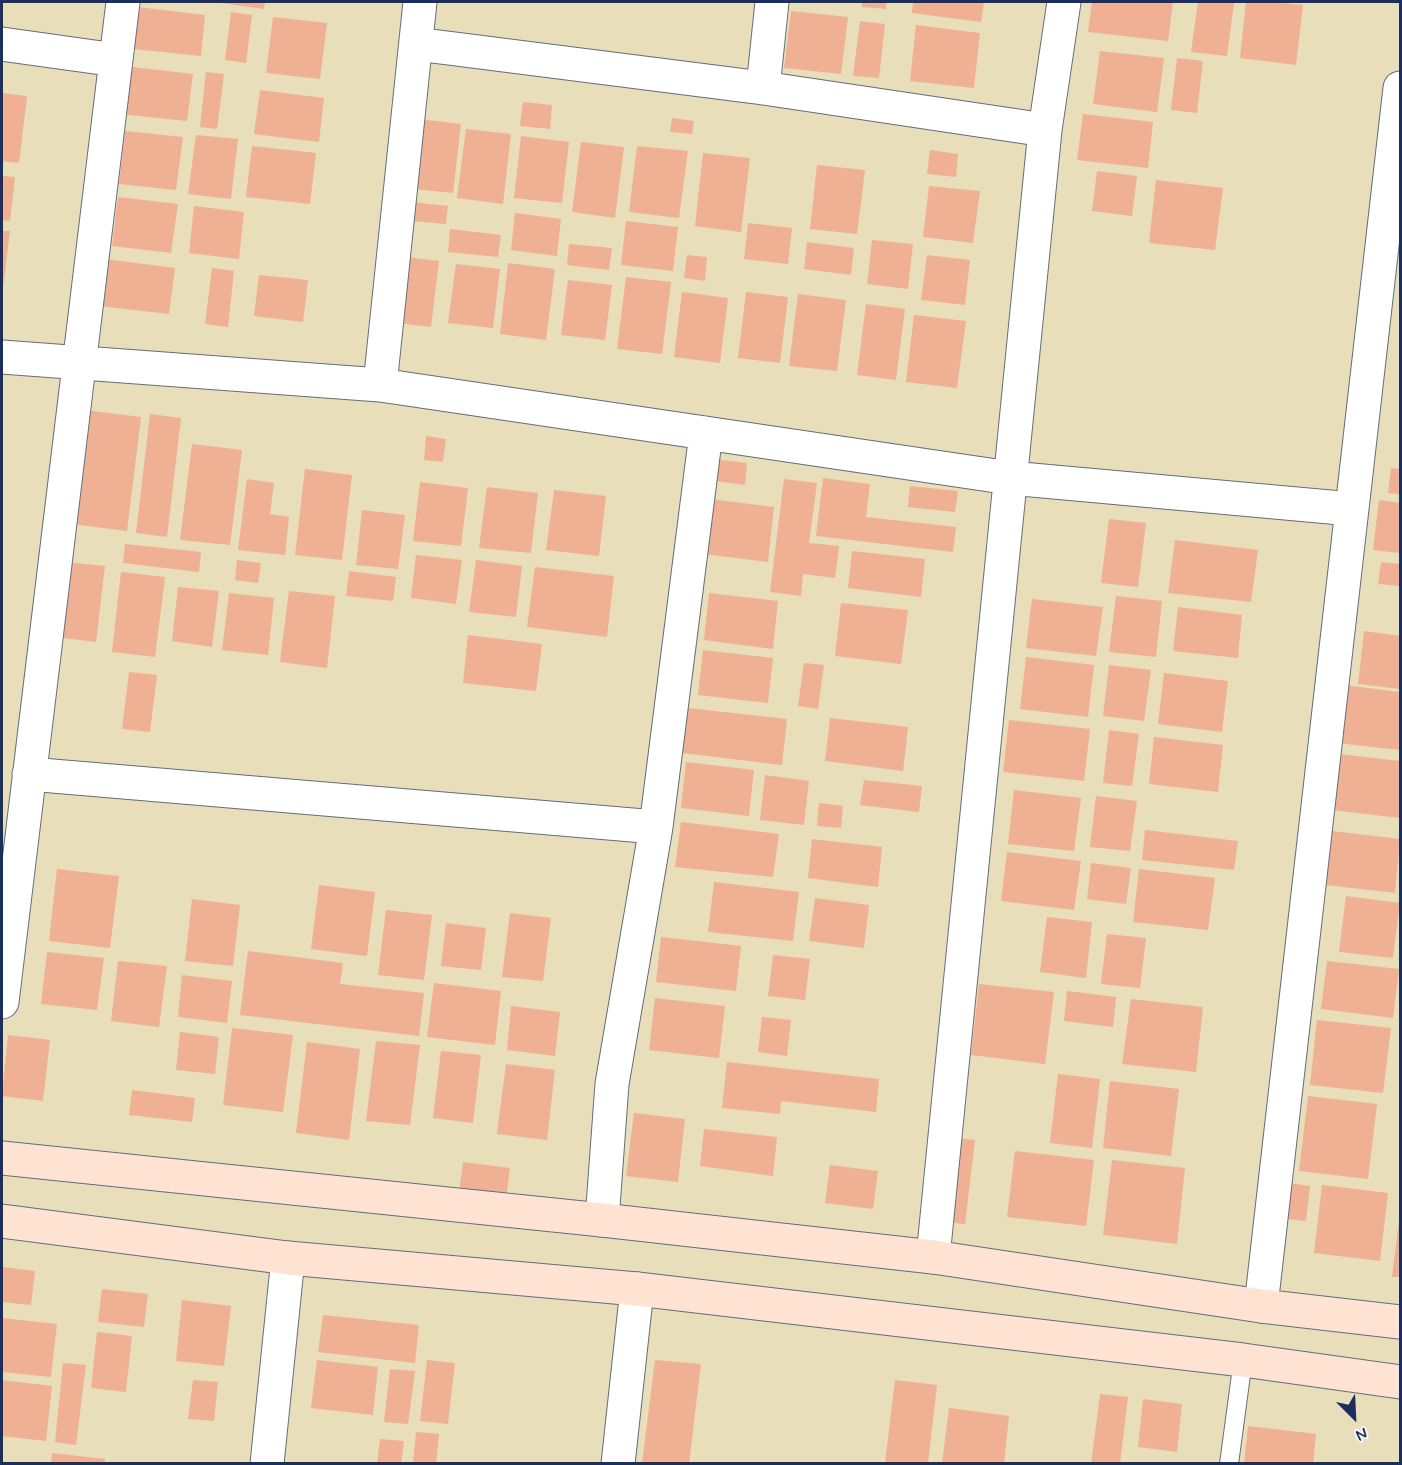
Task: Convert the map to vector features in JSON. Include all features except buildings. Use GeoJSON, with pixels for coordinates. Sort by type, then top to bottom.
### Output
{"type":"FeatureCollection","features":[{"type":"Feature","properties":{"kind":"street"},"geometry":{"type":"LineString","coordinates":[[2,1002],[123,2]]}},
{"type":"Feature","properties":{"kind":"street"},"geometry":{"type":"LineString","coordinates":[[380,385],[420,2]]}},
{"type":"Feature","properties":{"kind":"street"},"geometry":{"type":"LineString","coordinates":[[763,88],[772,2]]}},
{"type":"Feature","properties":{"kind":"street"},"geometry":{"type":"LineString","coordinates":[[933,1257],[1045,130],[1064,2]]}},
{"type":"Feature","properties":{"kind":"street"},"geometry":{"type":"LineString","coordinates":[[2,44],[116,60]]}},
{"type":"Feature","properties":{"kind":"street"},"geometry":{"type":"LineString","coordinates":[[416,44],[763,88],[1045,130]]}},
{"type":"Feature","properties":{"kind":"street"},"geometry":{"type":"LineString","coordinates":[[1261,1306],[1352,508],[1389,308],[1401,88]]}},
{"type":"Feature","properties":{"kind":"street"},"geometry":{"type":"LineString","coordinates":[[2,357],[380,385],[1010,478],[1352,508]]}},
{"type":"Feature","properties":{"kind":"street"},"geometry":{"type":"LineString","coordinates":[[602,1220],[612,1084],[656,827],[706,433]]}},
{"type":"Feature","properties":{"kind":"street"},"geometry":{"type":"LineString","coordinates":[[29,774],[656,827]]}},
{"type":"Feature","properties":{"kind":"street"},"geometry":{"type":"LineString","coordinates":[[2,1158],[933,1257],[1261,1306],[1401,1322]]}},
{"type":"Feature","properties":{"kind":"street"},"geometry":{"type":"LineString","coordinates":[[2,1221],[288,1258],[637,1289],[1243,1360],[1401,1382]]}},
{"type":"Feature","properties":{"kind":"street"},"geometry":{"type":"LineString","coordinates":[[267,1464],[288,1258]]}},
{"type":"Feature","properties":{"kind":"street"},"geometry":{"type":"LineString","coordinates":[[618,1464],[637,1289]]}},
{"type":"Feature","properties":{"kind":"lane"},"geometry":{"type":"LineString","coordinates":[[1229,1464],[1243,1360]]}}]}
